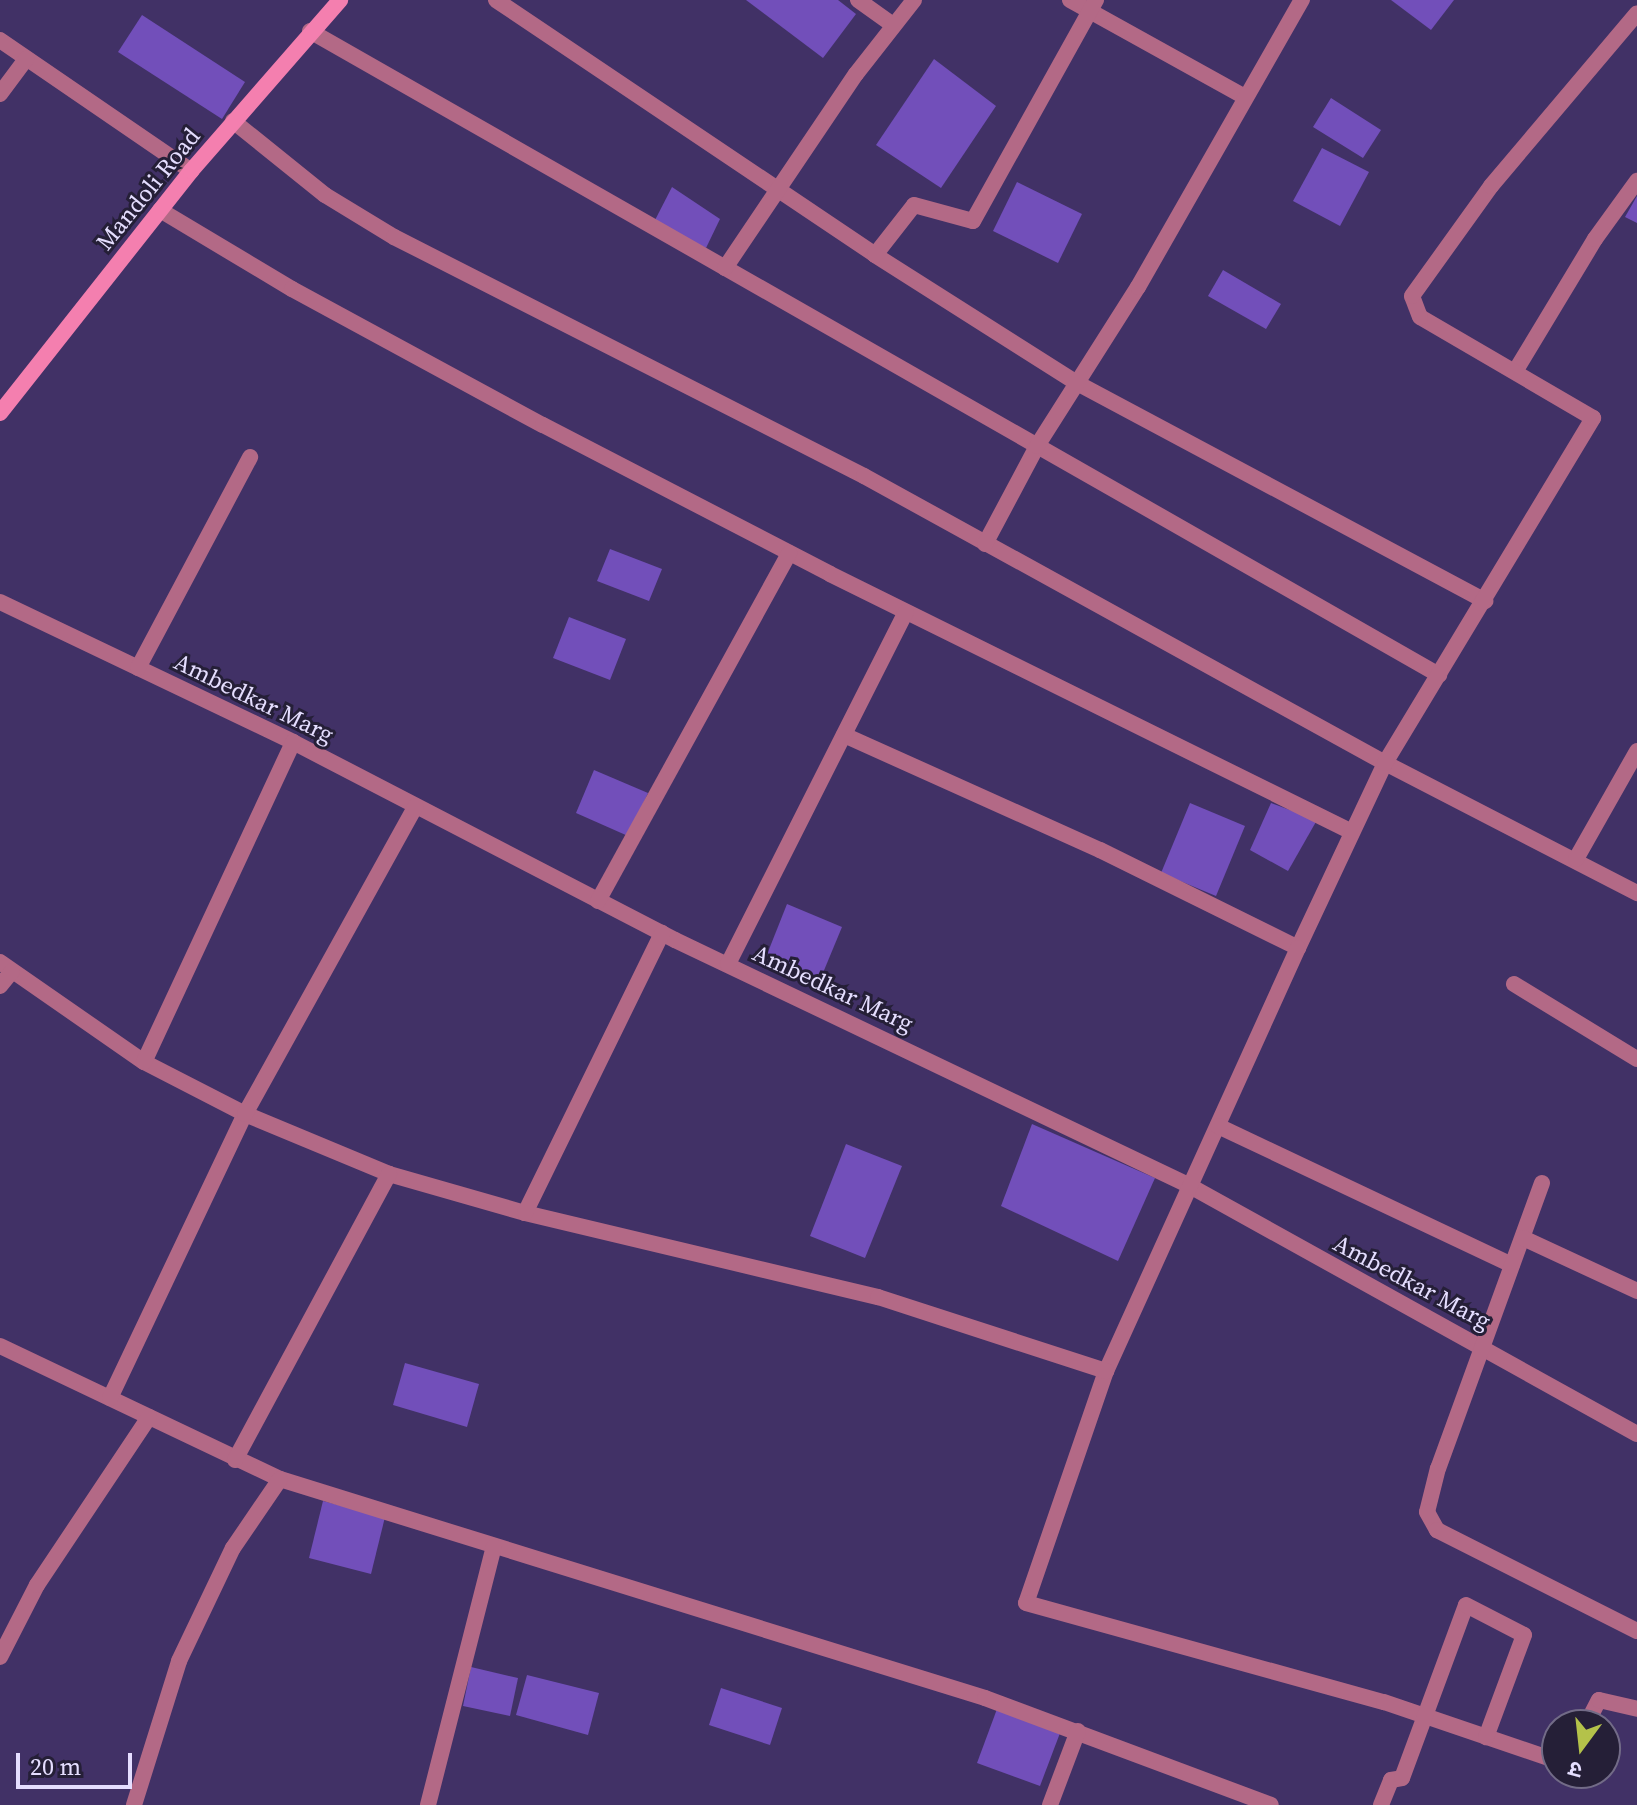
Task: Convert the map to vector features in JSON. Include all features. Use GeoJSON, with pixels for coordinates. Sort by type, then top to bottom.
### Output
{"type":"FeatureCollection","features":[{"type":"Feature","properties":{"kind":"street","name":"Mandoli Road"},"geometry":{"type":"LineString","coordinates":[[0,413],[191,171],[340,0]]}},
{"type":"Feature","properties":{"kind":"street"},"geometry":{"type":"LineString","coordinates":[[496,0],[875,255],[1077,383],[1486,601]]}},
{"type":"Feature","properties":{"kind":"street"},"geometry":{"type":"LineString","coordinates":[[858,0],[893,25]]}},
{"type":"Feature","properties":{"kind":"street"},"geometry":{"type":"LineString","coordinates":[[725,268],[776,188],[914,0]]}},
{"type":"Feature","properties":{"kind":"street"},"geometry":{"type":"LineString","coordinates":[[1070,0],[1092,6],[1245,97]]}},
{"type":"Feature","properties":{"kind":"street"},"geometry":{"type":"LineString","coordinates":[[985,544],[1037,446],[1302,0]]}},
{"type":"Feature","properties":{"kind":"street"},"geometry":{"type":"LineString","coordinates":[[875,255],[914,205],[973,221],[1092,6]]}},
{"type":"Feature","properties":{"kind":"street"},"geometry":{"type":"LineString","coordinates":[[1541,1756],[1424,1715],[1026,1603],[1106,1371],[1350,831],[1385,763],[1486,601],[1593,418],[1516,370],[1420,317],[1412,296],[1491,186],[1637,13]]}},
{"type":"Feature","properties":{"kind":"street"},"geometry":{"type":"LineString","coordinates":[[310,31],[1439,675]]}},
{"type":"Feature","properties":{"kind":"street"},"geometry":{"type":"LineString","coordinates":[[0,40],[191,171]]}},
{"type":"Feature","properties":{"kind":"street"},"geometry":{"type":"LineString","coordinates":[[0,94],[26,59]]}},
{"type":"Feature","properties":{"kind":"street"},"geometry":{"type":"LineString","coordinates":[[233,121],[355,216],[864,476],[1385,763],[1637,893]]}},
{"type":"Feature","properties":{"kind":"street"},"geometry":{"type":"LineString","coordinates":[[1516,370],[1595,239],[1637,181]]}},
{"type":"Feature","properties":{"kind":"street"},"geometry":{"type":"LineString","coordinates":[[160,210],[292,289],[789,553],[1350,831]]}},
{"type":"Feature","properties":{"kind":"street"},"geometry":{"type":"LineString","coordinates":[[138,668],[250,457]]}},
{"type":"Feature","properties":{"kind":"street"},"geometry":{"type":"LineString","coordinates":[[598,901],[789,553]]}},
{"type":"Feature","properties":{"kind":"street","name":"Ambedkar Marg"},"geometry":{"type":"LineString","coordinates":[[0,602],[293,742],[662,933],[1190,1186],[1637,1434]]}},
{"type":"Feature","properties":{"kind":"street"},"geometry":{"type":"LineString","coordinates":[[728,964],[906,612]]}},
{"type":"Feature","properties":{"kind":"street"},"geometry":{"type":"LineString","coordinates":[[844,735],[1100,850],[1298,948]]}},
{"type":"Feature","properties":{"kind":"street"},"geometry":{"type":"LineString","coordinates":[[144,1062],[293,742]]}},
{"type":"Feature","properties":{"kind":"street"},"geometry":{"type":"LineString","coordinates":[[1576,859],[1637,751]]}},
{"type":"Feature","properties":{"kind":"street"},"geometry":{"type":"LineString","coordinates":[[110,1398],[245,1114],[416,806]]}},
{"type":"Feature","properties":{"kind":"street"},"geometry":{"type":"LineString","coordinates":[[525,1213],[662,933]]}},
{"type":"Feature","properties":{"kind":"street"},"geometry":{"type":"LineString","coordinates":[[0,986],[6,966],[144,1062],[245,1114],[389,1174],[525,1213],[878,1297],[1106,1371]]}},
{"type":"Feature","properties":{"kind":"street"},"geometry":{"type":"LineString","coordinates":[[1514,984],[1637,1059]]}},
{"type":"Feature","properties":{"kind":"street"},"geometry":{"type":"LineString","coordinates":[[1218,1126],[1512,1265]]}},
{"type":"Feature","properties":{"kind":"street"},"geometry":{"type":"LineString","coordinates":[[235,1460],[389,1174]]}},
{"type":"Feature","properties":{"kind":"street"},"geometry":{"type":"LineString","coordinates":[[1542,1183],[1427,1502],[1431,1523],[1637,1631]]}},
{"type":"Feature","properties":{"kind":"street"},"geometry":{"type":"LineString","coordinates":[[1523,1238],[1637,1291]]}},
{"type":"Feature","properties":{"kind":"street"},"geometry":{"type":"LineString","coordinates":[[0,1346],[280,1479],[1078,1731],[1271,1805]]}},
{"type":"Feature","properties":{"kind":"street"},"geometry":{"type":"LineString","coordinates":[[0,1657],[37,1585],[149,1417]]}},
{"type":"Feature","properties":{"kind":"street"},"geometry":{"type":"LineString","coordinates":[[134,1805],[179,1661],[233,1548],[280,1479]]}},
{"type":"Feature","properties":{"kind":"street"},"geometry":{"type":"LineString","coordinates":[[428,1805],[494,1547]]}},
{"type":"Feature","properties":{"kind":"street"},"geometry":{"type":"LineString","coordinates":[[1381,1805],[1391,1780],[1402,1778],[1466,1605],[1524,1635],[1486,1737]]}},
{"type":"Feature","properties":{"kind":"street"},"geometry":{"type":"LineString","coordinates":[[1594,1709],[1599,1700],[1637,1709]]}},
{"type":"Feature","properties":{"kind":"street"},"geometry":{"type":"LineString","coordinates":[[1050,1805],[1078,1731]]}},
{"type":"Feature","properties":{"kind":"building"},"geometry":{"type":"Polygon","coordinates":[[[746,0],[838,0],[856,14],[823,58],[746,0]]]}},
{"type":"Feature","properties":{"kind":"building"},"geometry":{"type":"Polygon","coordinates":[[[1391,0],[1454,0],[1431,30],[1391,0]]]}},
{"type":"Feature","properties":{"kind":"building"},"geometry":{"type":"Polygon","coordinates":[[[142,15],[245,82],[222,119],[118,52],[142,15]]]}},
{"type":"Feature","properties":{"kind":"building"},"geometry":{"type":"Polygon","coordinates":[[[934,59],[996,106],[941,188],[876,145],[934,59]]]}},
{"type":"Feature","properties":{"kind":"building"},"geometry":{"type":"Polygon","coordinates":[[[1331,98],[1381,130],[1363,158],[1313,127],[1331,98]]]}},
{"type":"Feature","properties":{"kind":"building"},"geometry":{"type":"Polygon","coordinates":[[[1322,148],[1369,172],[1340,226],[1293,201],[1322,148]]]}},
{"type":"Feature","properties":{"kind":"building"},"geometry":{"type":"Polygon","coordinates":[[[1017,182],[1082,214],[1058,263],[993,231],[1017,182]]]}},
{"type":"Feature","properties":{"kind":"building"},"geometry":{"type":"Polygon","coordinates":[[[672,187],[720,219],[706,248],[653,224],[672,187]]]}},
{"type":"Feature","properties":{"kind":"building"},"geometry":{"type":"Polygon","coordinates":[[[1637,196],[1637,223],[1625,217],[1637,196]]]}},
{"type":"Feature","properties":{"kind":"building"},"geometry":{"type":"Polygon","coordinates":[[[1223,270],[1281,304],[1266,329],[1208,296],[1223,270]]]}},
{"type":"Feature","properties":{"kind":"building"},"geometry":{"type":"Polygon","coordinates":[[[610,549],[662,569],[649,601],[597,581],[610,549]]]}},
{"type":"Feature","properties":{"kind":"building"},"geometry":{"type":"Polygon","coordinates":[[[569,617],[626,639],[610,680],[553,658],[569,617]]]}},
{"type":"Feature","properties":{"kind":"building"},"geometry":{"type":"Polygon","coordinates":[[[594,770],[648,793],[628,836],[576,813],[594,770]]]}},
{"type":"Feature","properties":{"kind":"building"},"geometry":{"type":"Polygon","coordinates":[[[1190,803],[1245,826],[1216,896],[1161,873],[1190,803]]]}},
{"type":"Feature","properties":{"kind":"building"},"geometry":{"type":"Polygon","coordinates":[[[1271,803],[1317,820],[1288,871],[1250,850],[1271,803]]]}},
{"type":"Feature","properties":{"kind":"building"},"geometry":{"type":"Polygon","coordinates":[[[787,904],[842,927],[820,980],[766,957],[787,904]]]}},
{"type":"Feature","properties":{"kind":"building"},"geometry":{"type":"Polygon","coordinates":[[[1032,1124],[1155,1178],[1118,1261],[1001,1206],[1032,1124]]]}},
{"type":"Feature","properties":{"kind":"building"},"geometry":{"type":"Polygon","coordinates":[[[846,1144],[902,1166],[865,1258],[810,1236],[846,1144]]]}},
{"type":"Feature","properties":{"kind":"building"},"geometry":{"type":"Polygon","coordinates":[[[405,1363],[479,1384],[467,1427],[393,1405],[405,1363]]]}},
{"type":"Feature","properties":{"kind":"building"},"geometry":{"type":"Polygon","coordinates":[[[323,1501],[385,1517],[371,1574],[309,1558],[323,1501]]]}},
{"type":"Feature","properties":{"kind":"building"},"geometry":{"type":"Polygon","coordinates":[[[471,1667],[518,1678],[510,1716],[463,1706],[471,1667]]]}},
{"type":"Feature","properties":{"kind":"building"},"geometry":{"type":"Polygon","coordinates":[[[527,1675],[599,1693],[588,1735],[516,1715],[527,1675]]]}},
{"type":"Feature","properties":{"kind":"building"},"geometry":{"type":"Polygon","coordinates":[[[721,1688],[782,1708],[770,1745],[709,1725],[721,1688]]]}},
{"type":"Feature","properties":{"kind":"building"},"geometry":{"type":"Polygon","coordinates":[[[997,1709],[1060,1733],[1040,1786],[977,1763],[997,1709]]]}}]}
